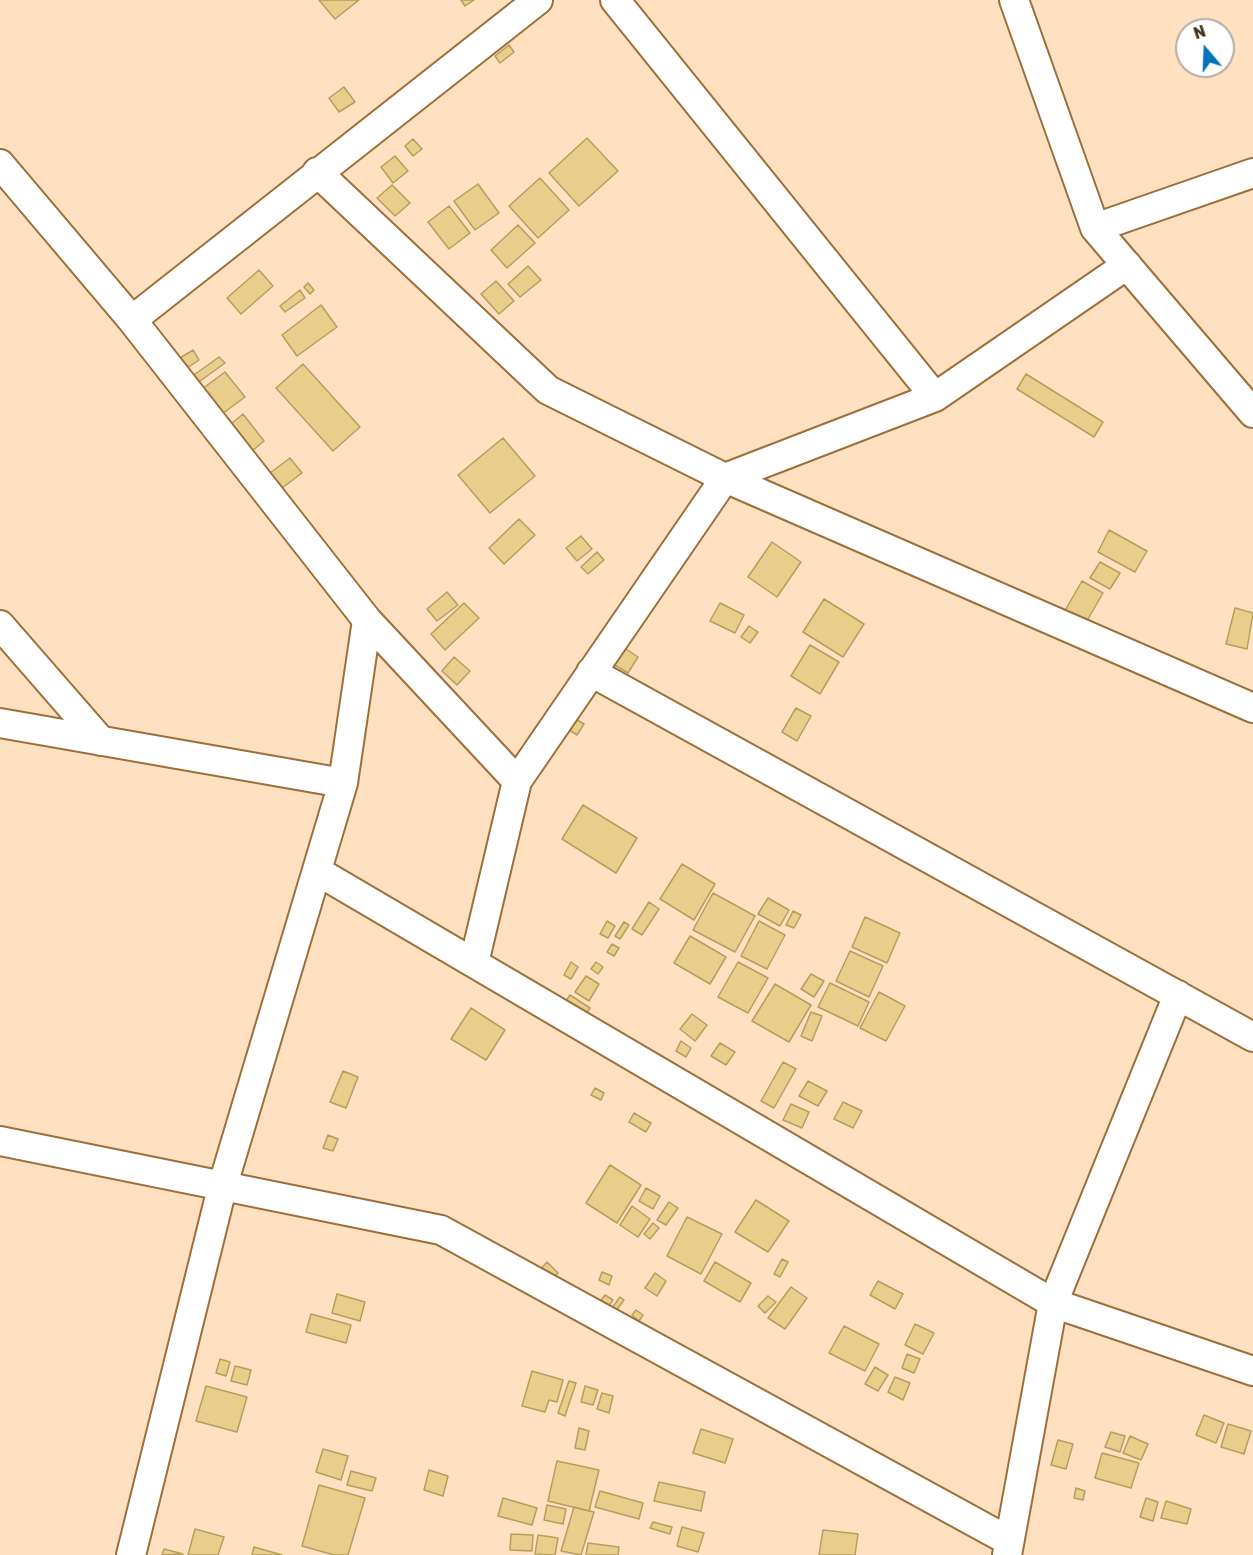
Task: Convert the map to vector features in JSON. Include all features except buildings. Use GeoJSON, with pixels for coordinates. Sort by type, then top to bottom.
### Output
{"type":"FeatureCollection","features":[{"type":"Feature","properties":{"kind":"street"},"geometry":{"type":"LineString","coordinates":[[132,320],[538,0]]}},
{"type":"Feature","properties":{"kind":"street"},"geometry":{"type":"LineString","coordinates":[[615,0],[935,397]]}},
{"type":"Feature","properties":{"kind":"street"},"geometry":{"type":"LineString","coordinates":[[1014,0],[1095,228],[1253,413]]}},
{"type":"Feature","properties":{"kind":"street"},"geometry":{"type":"LineString","coordinates":[[0,164],[132,320],[367,620],[517,781]]}},
{"type":"Feature","properties":{"kind":"street"},"geometry":{"type":"LineString","coordinates":[[317,172],[548,390],[724,477],[1253,708]]}},
{"type":"Feature","properties":{"kind":"street"},"geometry":{"type":"LineString","coordinates":[[1095,228],[1253,173]]}},
{"type":"Feature","properties":{"kind":"street"},"geometry":{"type":"LineString","coordinates":[[474,963],[517,781],[724,477],[935,397],[1127,266]]}},
{"type":"Feature","properties":{"kind":"street"},"geometry":{"type":"LineString","coordinates":[[131,1555],[222,1188],[343,783],[367,620]]}},
{"type":"Feature","properties":{"kind":"street"},"geometry":{"type":"LineString","coordinates":[[0,625],[101,741]]}},
{"type":"Feature","properties":{"kind":"street"},"geometry":{"type":"LineString","coordinates":[[591,672],[1253,1037]]}},
{"type":"Feature","properties":{"kind":"street"},"geometry":{"type":"LineString","coordinates":[[0,723],[343,783]]}},
{"type":"Feature","properties":{"kind":"street"},"geometry":{"type":"LineString","coordinates":[[317,871],[1053,1303],[1253,1371]]}},
{"type":"Feature","properties":{"kind":"street"},"geometry":{"type":"LineString","coordinates":[[0,1141],[222,1188],[441,1230],[1008,1548],[1053,1303],[1178,995]]}}]}
